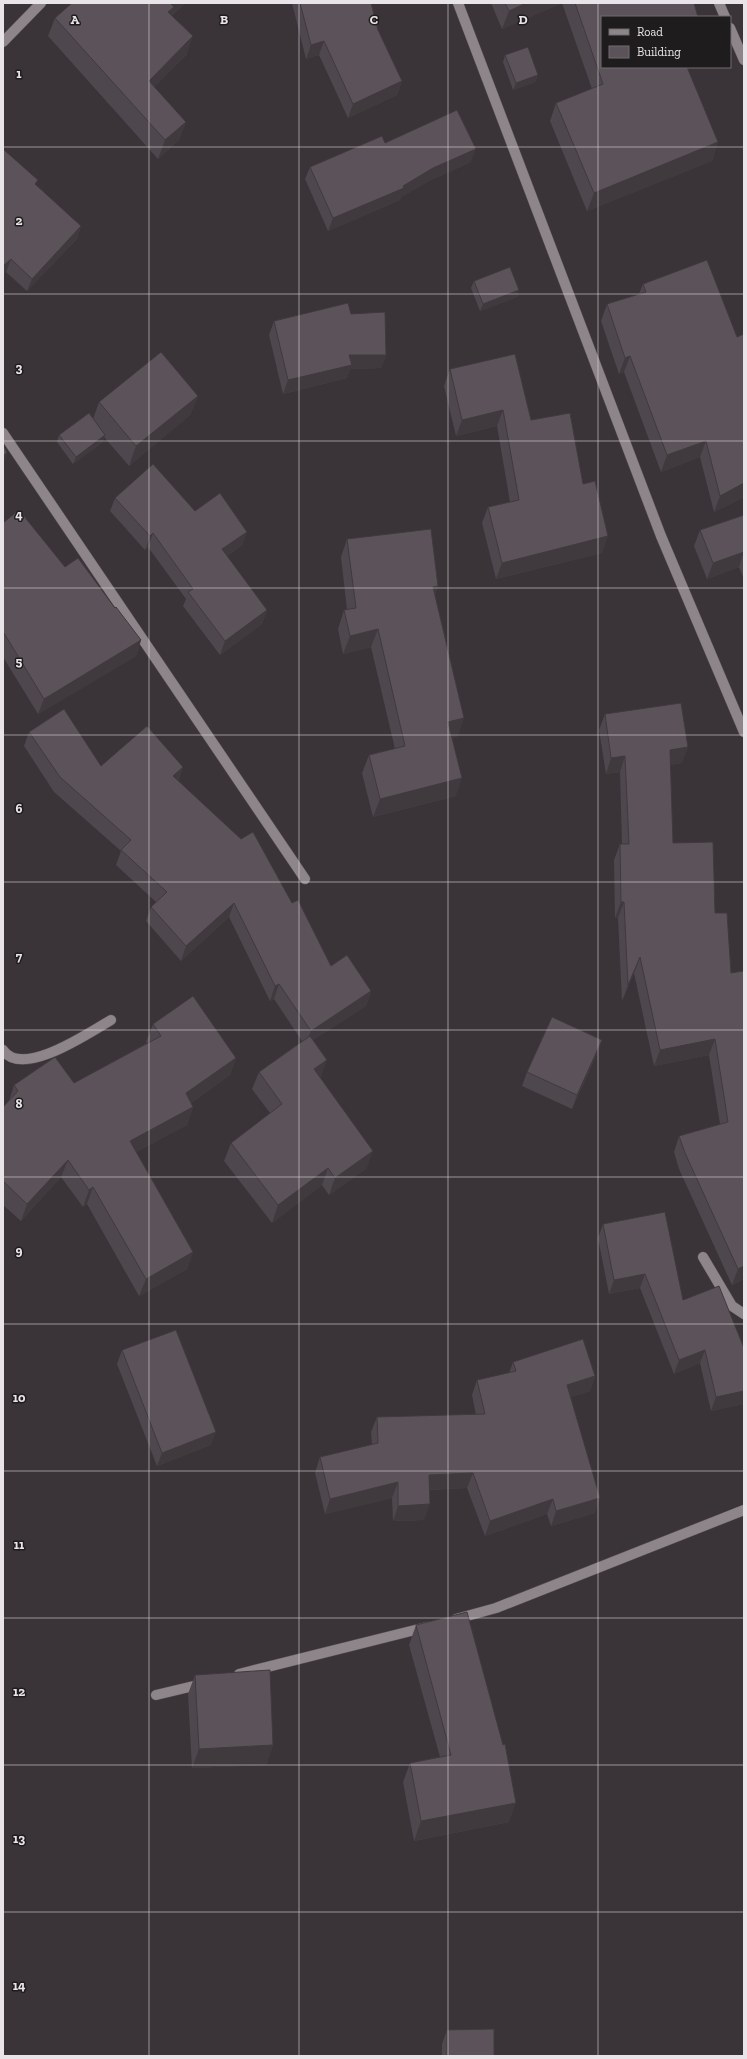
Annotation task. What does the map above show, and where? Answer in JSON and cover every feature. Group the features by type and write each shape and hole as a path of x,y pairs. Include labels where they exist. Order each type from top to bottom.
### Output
{"street":[{"path":"3,42 41,3"},
{"path":"458,3 661,536 744,732"},
{"path":"719,3 725,16"},
{"path":"731,30 744,60"},
{"path":"3,433 305,879"},
{"path":"3,1050 5,1053 22,1060 47,1055 111,1020"},
{"path":"703,1257 732,1306 744,1314"},
{"path":"231,1676 496,1608 744,1510"},
{"path":"156,1695 209,1682"}],"building":[{"path":"72,3 170,3 174,7 168,12 193,36 149,81 186,122 165,140 55,18"},
{"path":"300,3 371,3 378,30 402,81 353,104 324,41 311,45"},
{"path":"505,3 526,3 509,11"},
{"path":"575,3 694,3 698,16 601,16 601,68 687,68 718,142 594,193 556,103 603,84"},
{"path":"528,47 538,75 516,83 505,55"},
{"path":"457,110 476,149 433,168 403,186 404,188 333,218 310,167 382,136 385,143"},
{"path":"3,149 38,180 35,184 81,226 32,279 11,259 3,266"},
{"path":"707,260 737,337 744,334 744,483 720,496 706,441 667,455 630,356 625,358 607,304 646,292 643,284"},
{"path":"510,267 519,290 483,304 474,281"},
{"path":"348,303 351,314 385,312 386,355 349,355 352,365 288,380 274,321"},
{"path":"161,352 198,396 136,446 99,402"},
{"path":"515,354 531,420 570,413 583,484 595,481 608,536 502,563 488,507 519,500 503,410 462,420 450,369"},
{"path":"89,413 105,435 76,457 59,435"},
{"path":"3,444 7,453 3,455"},
{"path":"153,464 195,511 220,493 247,532 222,549 267,610 225,641 188,592 193,589 153,533 150,536 115,498"},
{"path":"19,510 65,567 78,558 141,640 44,699 4,633 3,634 3,523"},
{"path":"744,515 744,552 713,563 700,530"},
{"path":"431,529 438,586 433,587 464,718 448,722 462,778 380,799 369,755 405,746 378,629 350,636 344,610 356,608 347,539"},
{"path":"681,703 688,747 670,750 673,843 713,842 715,913 727,913 731,973 743,971 744,973 744,1266 738,1269 685,1153 679,1136 728,1122 715,1039 660,1050 640,957 628,985 624,902 621,902 620,844 629,844 625,756 611,758 605,714"},
{"path":"64,709 101,766 147,726 183,767 173,776 241,839 253,832 292,903 298,900 331,966 347,955 371,991 311,1031 279,984 275,986 234,903 186,946 151,907 167,892 121,850 131,840 60,777 29,732"},
{"path":"193,996 236,1058 186,1093 193,1107 130,1141 193,1252 146,1279 93,1187 89,1190 68,1160 27,1204 3,1181 3,1107 18,1091 14,1085 55,1057 74,1083 161,1036 153,1024"},
{"path":"552,1017 602,1040 577,1095 527,1072"},
{"path":"310,1036 327,1060 314,1069 373,1151 335,1178 328,1168 278,1205 231,1143 282,1104 259,1072"},
{"path":"665,1212 683,1300 719,1286 744,1348 744,1391 716,1397 705,1350 679,1360 645,1274 614,1280 603,1224"},
{"path":"176,1330 216,1432 162,1453 122,1350"},
{"path":"583,1339 595,1376 567,1385 600,1498 556,1511 553,1499 490,1521 473,1473 429,1475 430,1504 398,1506 398,1482 330,1499 320,1457 378,1443 377,1417 485,1414 477,1380 516,1371 513,1362"},
{"path":"467,1612 503,1745 505,1744 516,1803 421,1821 410,1763 451,1755 416,1625"},
{"path":"270,1670 273,1745 199,1749 195,1675"},
{"path":"494,2029 494,2056 447,2056 447,2030"}]}
